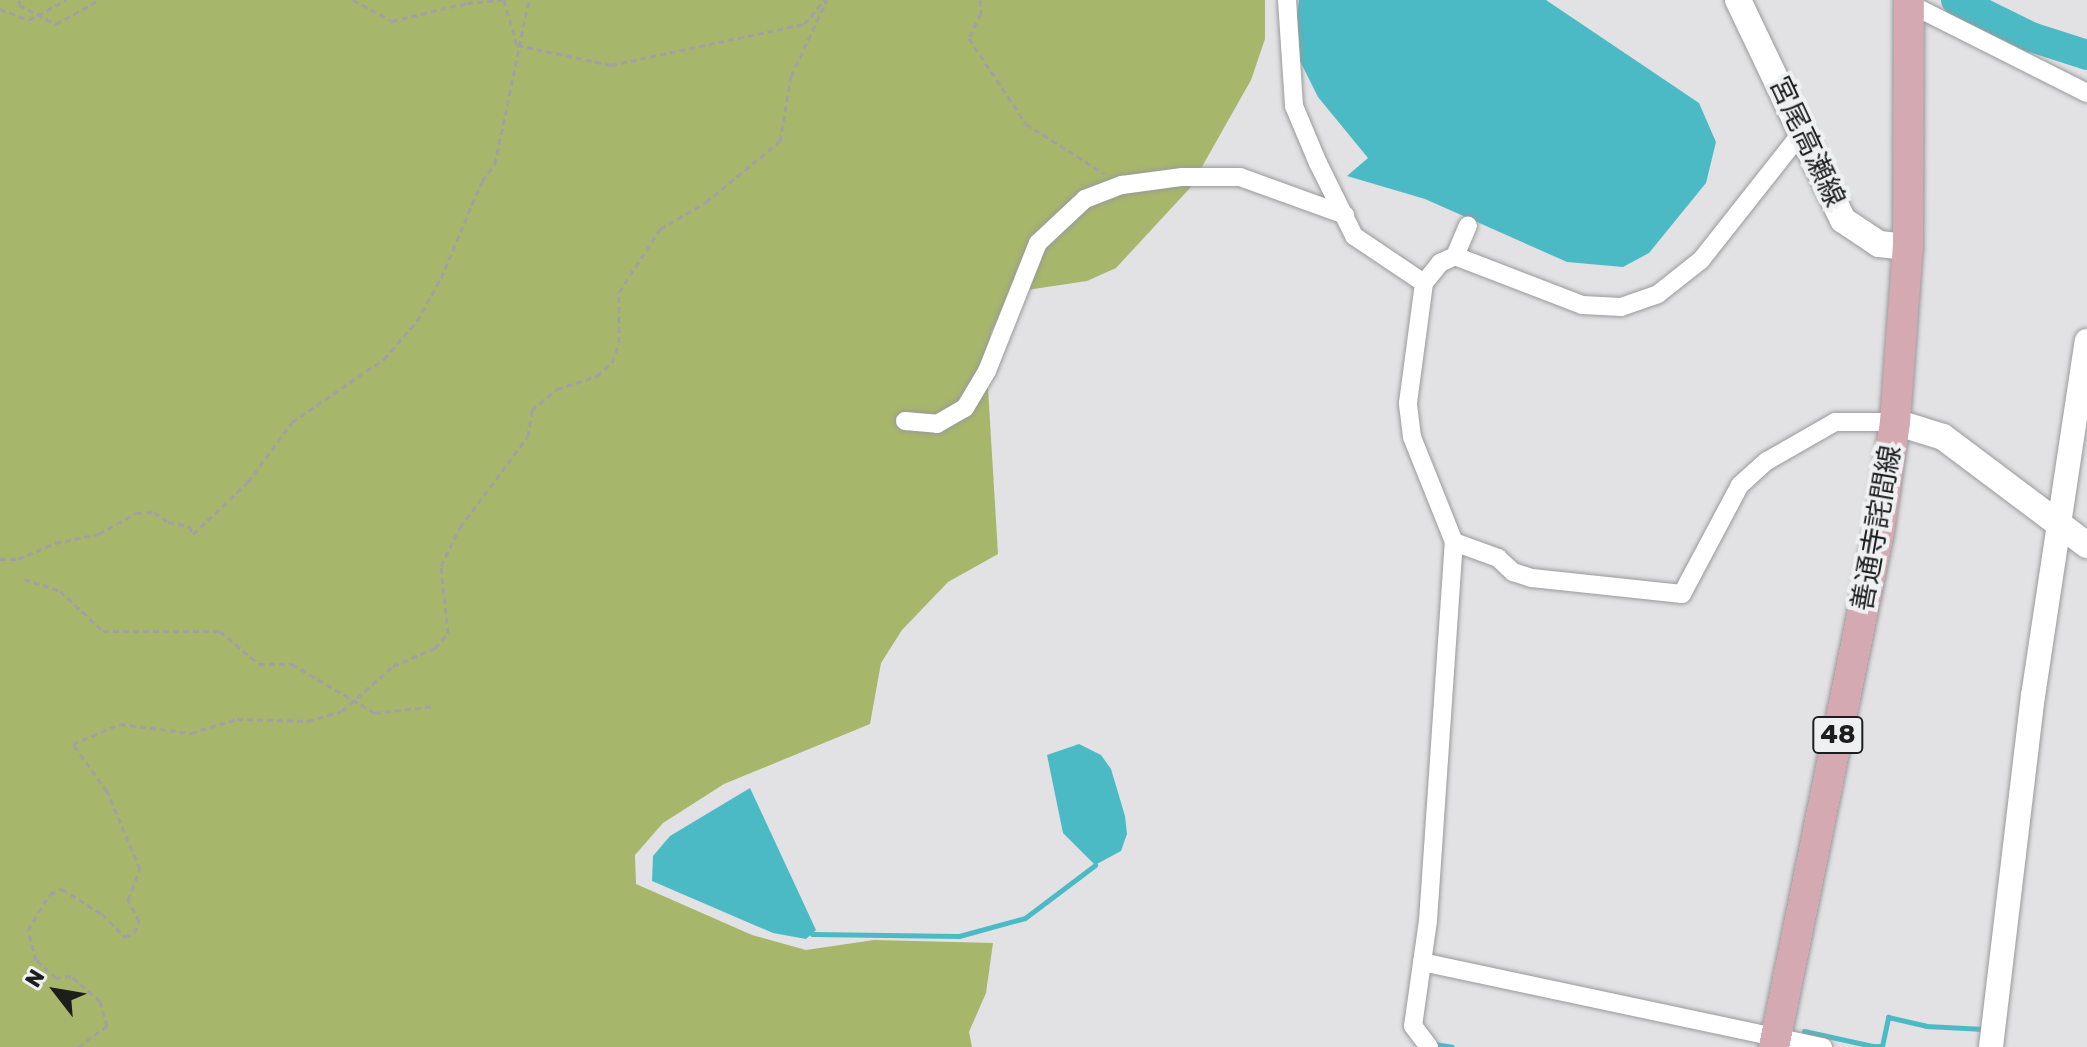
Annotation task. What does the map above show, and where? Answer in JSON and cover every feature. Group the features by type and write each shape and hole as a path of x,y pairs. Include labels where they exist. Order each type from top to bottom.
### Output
{"main road":[{"name":"宮尾高瀬線","path":"1738,0 1803,131 1830,200 1843,220 1879,244 1908,247"},
{"name":"善通寺詫間線","path":"1775,1042 1879,532 1895,422 1908,247 1907,2"},
{"path":"1895,422 1943,437 2087,545"}],"street":[{"path":"1287,0 1294,106 1354,236 1424,283"},
{"path":"1907,2 2087,93"},
{"path":"1455,256 1582,305 1621,307 1658,294 1701,260 1803,131"},
{"path":"905,421 937,424 965,408 987,371 1038,243 1085,199 1122,185 1182,177 1240,177 1345,215"},
{"path":"1429,1047 1413,1026 1444,728 1454,542 1412,437 1408,403 1424,283 1440,263 1455,256 1468,226"},
{"path":"1991,1047 2033,696 2087,341"},
{"path":"1454,542 1498,558 1513,572 1532,578 1682,594 1740,485 1767,461 1835,422 1895,422"},
{"path":"1422,962 1775,1042 1823,1047"}],"path":[{"path":"20,0 19,5 56,24 99,0"},
{"path":"0,9 29,20 66,0"},
{"path":"353,0 392,21 467,3 504,0 517,45"},
{"path":"0,559 18,559 55,543 99,534 136,513 154,512 168,522 189,526 193,534 248,482 292,422 384,359 417,321 441,278 482,181 495,164 507,90 515,85 517,45 529,0"},
{"path":"517,45 611,65 804,24 826,0"},
{"path":"78,1047 107,1026 100,1001 71,976 56,978 36,960 28,930 50,894 62,889 102,914 125,937 134,933 139,921 128,900 140,869 107,791 73,744 120,724 191,733 237,719 308,721 342,711 393,666 435,648 448,633 441,566 460,527 528,436 532,410 557,389 597,376 612,363 619,343 619,292 660,229 706,202 780,141 791,76 826,0"},
{"path":"980,0 981,13 969,38 1026,124 1122,185"},
{"path":"24,579 60,591 103,631 220,631 259,664 292,664 375,713 435,706"}],"green space":[{"path":"0,0 1265,0 1265,39 1251,80 1190,188 1116,268 1087,281 1027,290 1001,312 991,333 986,355 998,554 948,582 902,630 881,663 870,724 724,784 663,823 635,855 636,884 752,935 806,950 874,940 993,943 986,993 969,1032 972,1047 0,1047"}],"water":[{"path":"1299,0 1546,0 1699,103 1716,142 1706,183 1649,253 1623,267 1567,262 1425,199 1347,176 1368,158 1318,97 1293,47"},
{"path":"1079,744 1101,755 1111,769 1125,816 1127,834 1121,851 1095,865 1063,833 1047,755"},
{"path":"750,788 816,930 806,939 773,933 652,881 653,856 670,836"}],"waterway":[{"path":"1956,0 2031,37 2087,55"},
{"path":"812,934 959,936 1025,918 1095,865"},
{"path":"1804,1031 1882,1046 1888,1017 1926,1026 1984,1029"},
{"path":"1434,1044 1452,1047"}]}
